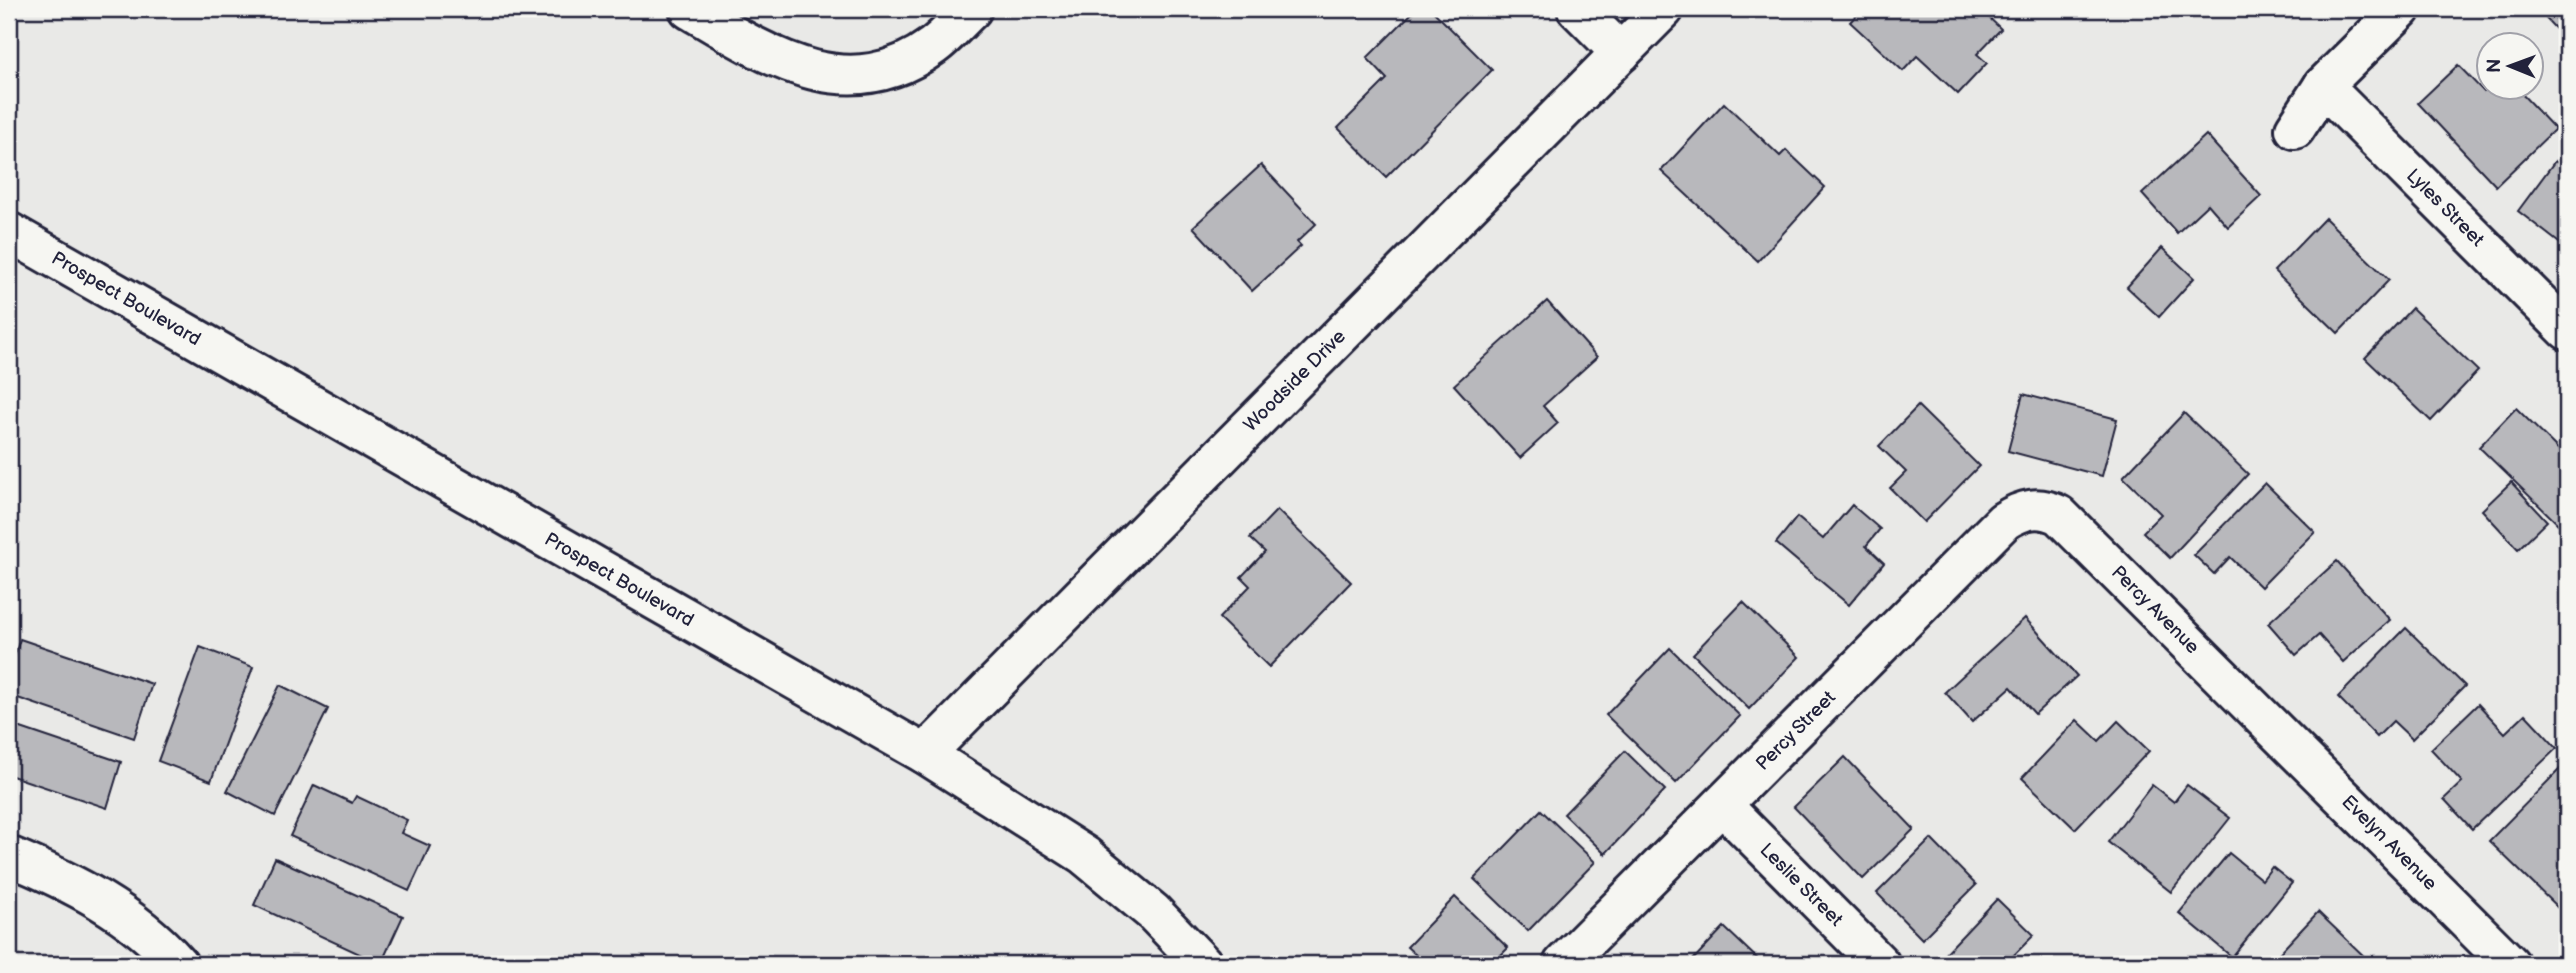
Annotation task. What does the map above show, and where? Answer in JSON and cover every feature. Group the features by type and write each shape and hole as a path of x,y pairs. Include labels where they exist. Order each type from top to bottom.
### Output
{"street":[{"path":"690,9 765,54 831,76 872,74 903,64 933,46 972,9"},
{"path":"1577,9 1621,52"},
{"name":"Woodside Drive","path":"925,754 1664,9"},
{"path":"2295,129 2323,86 2400,9"},
{"name":"Lyles Street","path":"2323,86 2567,330"},
{"name":"Prospect Boulevard","path":"9,232 925,754 1084,855 1153,912 1203,964"},
{"name":"Percy Avenue","path":"2036,508 2059,515 2267,722"},
{"name":"Percy Street","path":"1563,964 2004,521 2021,511 2036,508"},
{"name":"Evelyn Avenue","path":"2267,722 2511,964"},
{"name":"Leslie Street","path":"1722,806 1880,964"},
{"path":"9,856 66,880 108,903 178,964"}],"building":[{"path":"1416,9 1431,9 1492,70 1386,177 1338,128 1387,79 1367,58"},
{"path":"1862,9 1980,9 2001,29 1977,54 1987,63 1958,94 1917,56 1903,71 1850,22"},
{"path":"2537,9 2567,9 2567,41"},
{"path":"2458,65 2474,82 2474,102 2529,102 2555,129 2496,186 2418,103"},
{"path":"1724,103 1780,156 1786,150 1825,187 1758,261 1661,171"},
{"path":"2206,135 2261,196 2228,227 2208,204 2177,233 2142,194"},
{"path":"2555,161 2567,170 2567,249 2518,211"},
{"path":"1261,165 1316,224 1297,242 1301,246 1252,291 1193,227"},
{"path":"2325,218 2389,280 2338,333 2274,271"},
{"path":"2162,248 2194,278 2159,317 2127,287"},
{"path":"1547,301 1597,357 1543,406 1558,423 1520,458 1454,385"},
{"path":"2412,308 2478,371 2431,421 2365,358"},
{"path":"2023,394 2117,419 2102,476 2008,451"},
{"path":"1918,406 1979,466 1924,522 1890,488 1906,472 1879,446"},
{"path":"2516,408 2567,458 2567,514 2558,524 2479,447"},
{"path":"2184,413 2248,474 2170,558 2143,532 2161,514 2123,477"},
{"path":"2511,482 2547,521 2518,549 2482,510"},
{"path":"2265,483 2315,532 2261,587 2230,557 2214,574 2194,555"},
{"path":"1852,505 1880,529 1866,546 1884,563 1849,605 1776,543 1797,517 1823,539"},
{"path":"1277,510 1351,582 1269,667 1219,618 1250,586 1241,577 1265,552 1250,538"},
{"path":"2337,561 2390,620 2343,662 2319,635 2296,655 2268,623"},
{"path":"1743,602 1799,657 1749,709 1693,654"},
{"path":"2025,618 2077,676 2035,714 2011,687 1972,722 1945,692"},
{"path":"2406,628 2465,686 2412,739 2393,721 2377,737 2338,697"},
{"path":"20,639 152,684 134,738 9,695 9,673"},
{"path":"200,647 253,667 211,781 158,761"},
{"path":"1670,648 1740,716 1676,783 1606,715"},
{"path":"280,685 328,709 275,816 227,791"},
{"path":"2478,704 2505,733 2525,714 2557,748 2472,829 2444,799 2462,782 2431,749"},
{"path":"2077,720 2099,741 2118,721 2149,751 2075,829 2022,778"},
{"path":"9,724 121,762 107,808 9,775"},
{"path":"1625,751 1665,790 1605,854 1564,814"},
{"path":"1845,757 1914,829 1863,879 1794,807"},
{"path":"2561,768 2567,774 2567,900 2559,909 2489,841"},
{"path":"314,785 352,803 356,796 407,820 401,833 430,846 409,891 290,836"},
{"path":"2152,785 2174,802 2187,785 2230,818 2171,892 2108,842"},
{"path":"1541,810 1595,862 1528,931 1474,879"},
{"path":"1931,839 1976,885 1922,939 1877,893"},
{"path":"2229,853 2262,880 2272,867 2292,883 2232,957 2179,913"},
{"path":"275,858 403,916 381,964 254,905"},
{"path":"1455,897 1508,948 1492,964 1426,964 1407,947"},
{"path":"1997,899 2034,935 2013,956 2022,964 1950,964 1942,957"},
{"path":"2318,912 2369,961 2366,964 2269,964"},
{"path":"1724,927 1763,964 1689,964"}]}
